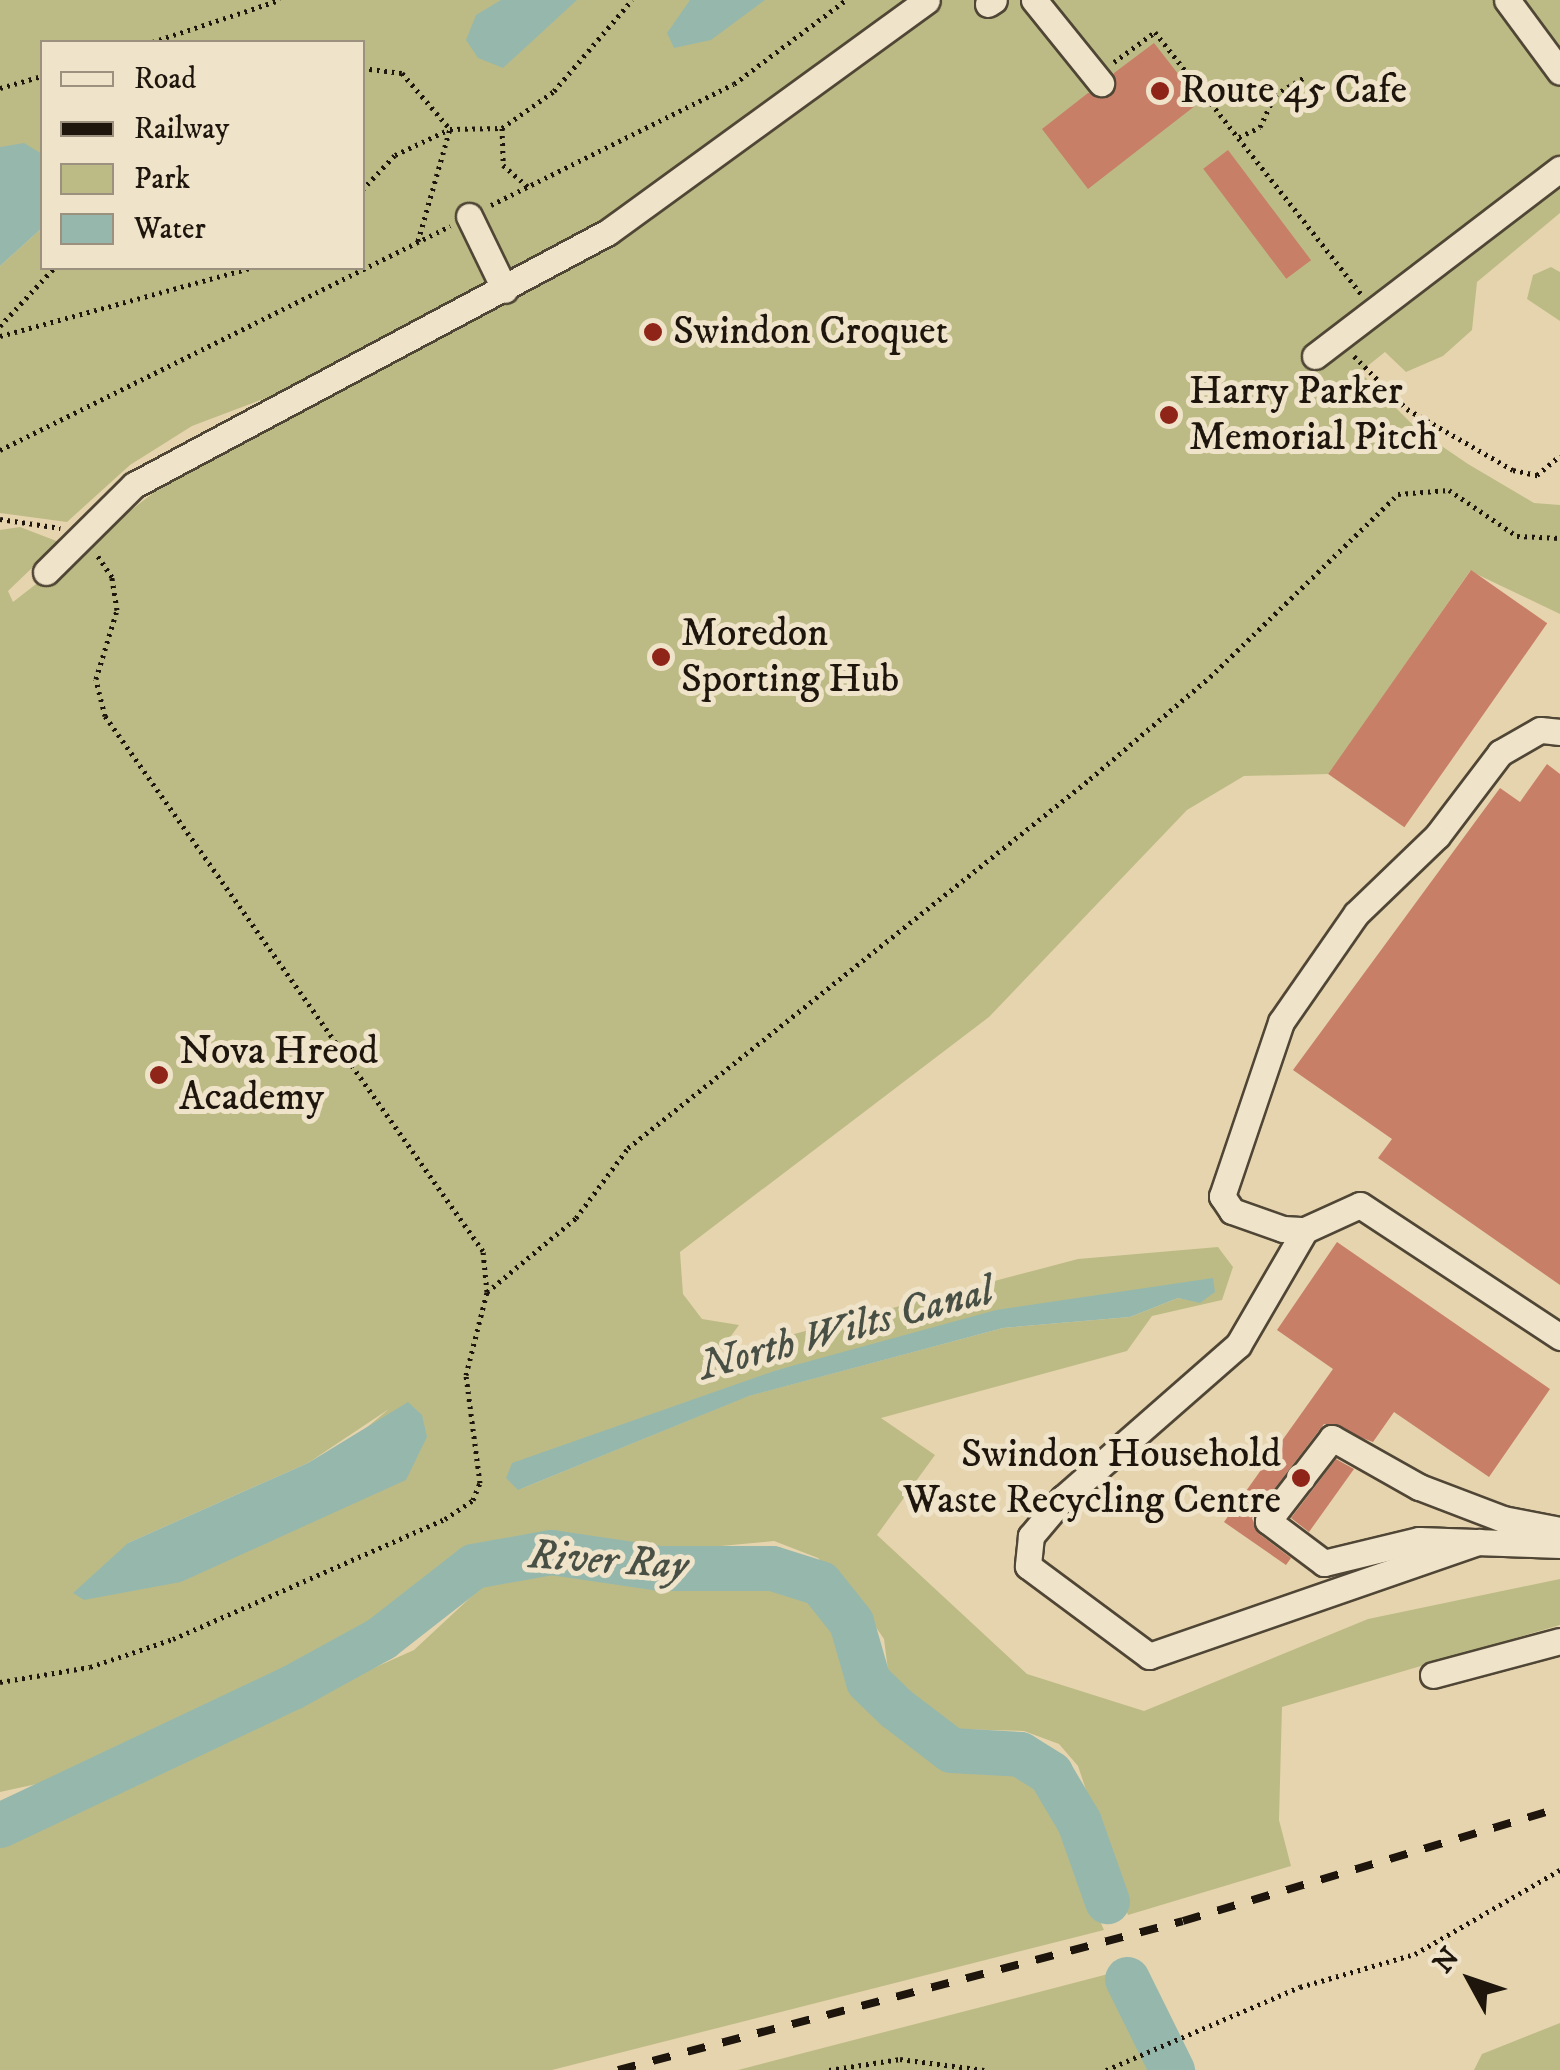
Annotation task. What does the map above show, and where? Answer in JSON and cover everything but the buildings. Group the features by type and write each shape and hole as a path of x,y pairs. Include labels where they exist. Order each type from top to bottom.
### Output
{"street":[{"path":"46,572 78,538 172,462 505,290 658,199 834,60 927,0"},
{"path":"1034,0 1098,79"},
{"path":"1507,0 1560,72"},
{"path":"1315,356 1560,169"},
{"path":"469,216 505,290"},
{"path":"1305,1230 1232,1211 1222,1196 1280,1022 1356,914 1437,836 1500,753 1540,730 1560,732"},
{"path":"1478,1542 1150,1656 1028,1566 1031,1536 1063,1498 1238,1345 1305,1230 1360,1205 1560,1337"},
{"path":"1560,1530 1503,1520 1395,1477 1332,1438 1268,1521 1324,1563 1450,1540 1560,1545"},
{"path":"1433,1676 1560,1642"}],"path":[{"path":"158,40 280,0"},
{"path":"365,187 396,155 450,129 502,128 554,91 632,0"},
{"path":"365,268 734,84 846,0"},
{"path":"1098,79 1155,32 1376,313"},
{"path":"365,68 402,74 450,129"},
{"path":"0,88 40,77"},
{"path":"1239,137 1260,127 1274,95 1303,78"},
{"path":"502,128 503,164 528,187"},
{"path":"417,242 450,129"},
{"path":"0,326 52,270"},
{"path":"0,336 243,270"},
{"path":"0,450 361,270"},
{"path":"1339,339 1407,409 1497,462 1528,476 1560,456"},
{"path":"487,1292 576,1218 628,1148 664,1116 1090,780 1223,665 1398,494 1449,490 1517,536 1560,538"},
{"path":"0,519 52,525 78,538 102,560 115,591 96,679 106,716 470,1228 483,1252 487,1292 466,1375 480,1483 473,1500 131,1656 0,1682"},
{"path":"1106,2070 1300,1986 1416,1954 1560,1870"},
{"path":"829,2070 900,2059 984,2070"}],"green space":[{"name":"Moredon Sporting Hub","path":"0,0 1560,0 1560,213 1477,282 1472,330 1443,356 1406,372 1385,352 1360,372 1418,430 1468,464 1534,503 1560,505 1560,614 1470,571 1329,774 1244,776 1187,810 989,1017 680,1252 683,1294 702,1319 739,1325 718,1354 1078,1259 1218,1247 1233,1267 1222,1300 1152,1316 1127,1351 881,1418 935,1455 877,1535 1027,1674 1144,1711 1368,1619 1560,1579 1560,1625 1282,1707 1279,1820 1291,1866 1128,1915 1078,1766 1059,1744 1024,1731 953,1729 906,1701 889,1678 884,1639 853,1594 818,1558 774,1541 646,1553 549,1535 487,1559 391,1631 46,1782 0,1792 0,530 20,527 59,542 8,591 13,602 284,391 192,426 130,465 67,522 0,513 0,266 40,230 40,270 365,270 365,40 40,40 40,154 0,147","holes":["1213,1279 1201,1302 1178,1298 1130,1317 1003,1328 748,1396 518,1490 777,1370","389,1409 181,1582 128,1543 308,1463"]},
{"path":"1551,267 1560,272 1560,321 1527,299 1533,275"},
{"path":"546,1561 639,1583 771,1578 805,1591 832,1616 872,1715 914,1744 1019,1774 1048,1804 1104,1930 552,2070 0,2070 0,1835 414,1650 500,1570"},
{"path":"1112,1973 1165,2070 738,2070"},
{"path":"1560,2023 1560,2070 1474,2070 1482,2054"}],"water":[{"path":"501,0 577,0 503,68 478,58 466,40 476,15"},
{"path":"690,0 765,0 711,40 674,48 667,33"},
{"path":"24,143 40,153 40,230 0,266 0,147"},
{"path":"1213,1278 1215,1292 1200,1303 1178,1298 1130,1317 1003,1328 749,1396 518,1490 506,1478 512,1463 777,1370 996,1310"},
{"path":"408,1402 422,1415 427,1437 406,1480 181,1582 84,1600 73,1593 128,1543 308,1463"}],"waterway":[{"name":"River Ray","path":"0,1825 292,1687 381,1638 473,1566 551,1552 660,1568 772,1568 820,1583 851,1622 868,1681 896,1708 951,1750 1020,1754 1050,1773 1079,1822 1107,1901"},
{"name":"River Ray","path":"1127,1979 1172,2070"}],"railway":[{"path":"618,2070 1183,1921 1560,1808"}],"place":[{"name":"Route 45 Cafe","path":"1160,91"},
{"name":"Swindon Croquet","path":"653,332"},
{"name":"Harry Parker Memorial Pitch","path":"1169,415"},
{"name":"Moredon Sporting Hub","path":"661,657"},
{"name":"Nova Hreod Academy","path":"159,1075"},
{"name":"Swindon Household Waste Recycling Centre","path":"1301,1478"}],"water label":[{"name":"North Wilts Canal","path":"846,1329"}]}
